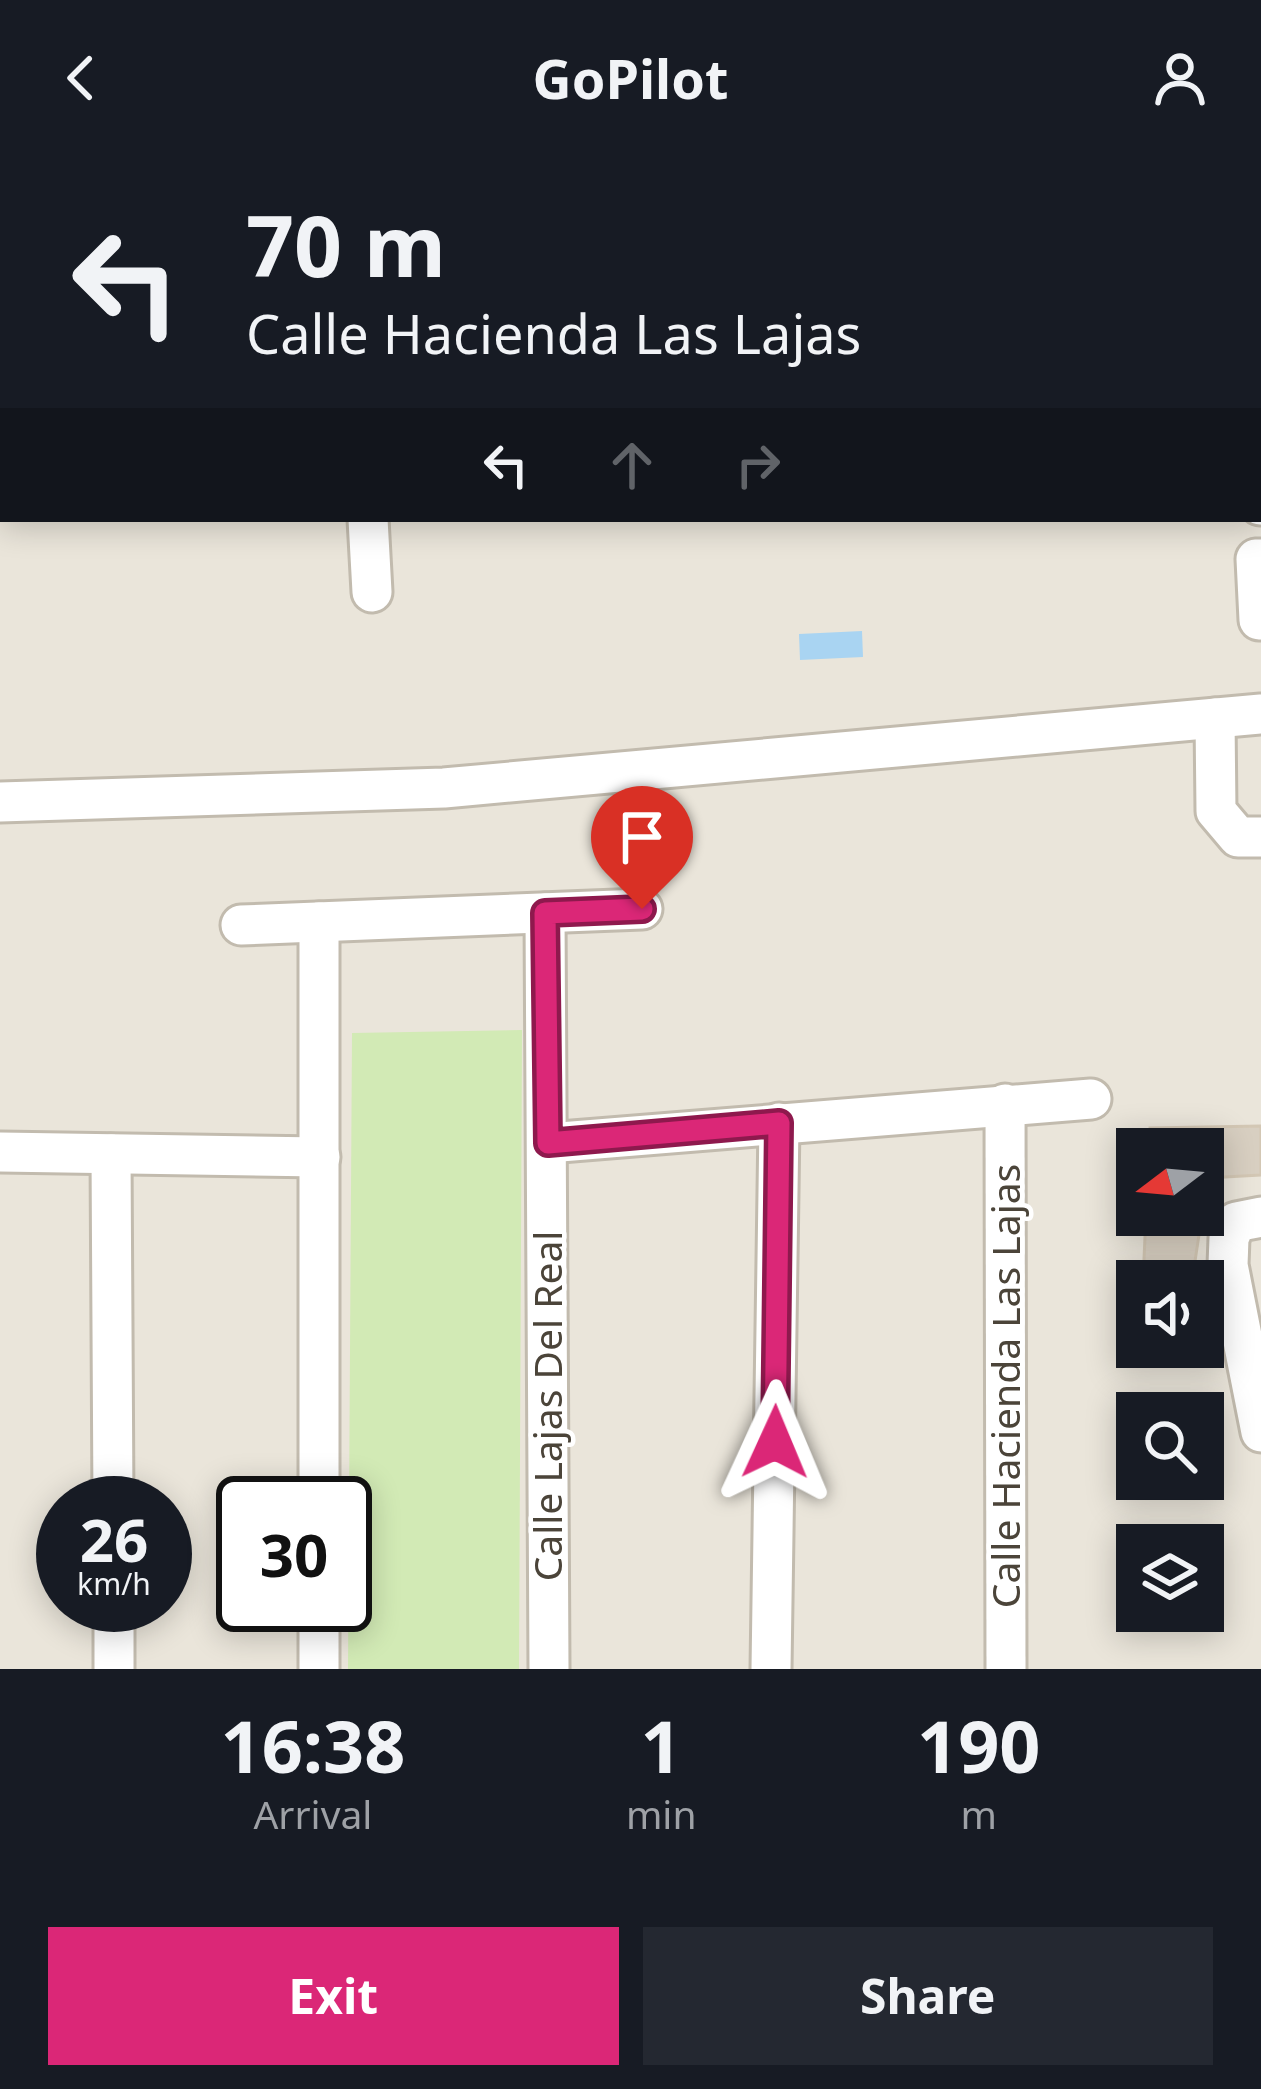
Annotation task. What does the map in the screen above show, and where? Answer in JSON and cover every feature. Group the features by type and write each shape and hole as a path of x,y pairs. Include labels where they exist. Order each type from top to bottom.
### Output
{"street":[{"path":"368,522 372,592"},
{"path":"1259,620 1256,559 1261,559"},
{"path":"0,802 444,788 1261,714"},
{"path":"1215,718 1216,811 1238,837 1261,837"},
{"path":"241,925 642,909"},
{"name":"Calle Lajas Del Real","path":"545,913 549,1669"},
{"path":"319,922 319,1476"},
{"name":"Calle Hacienda Las Lajas","path":"548,1143 1090,1099"},
{"name":"Calle Hacienda Las Lajas","path":"1005,1104 1006,1669"},
{"path":"771,1669 779,1123"},
{"path":"0,1152 320,1157"},
{"path":"111,1154 113,1476"},
{"path":"1261,1217 1236,1222 1228,1238 1228,1265 1261,1432"},
{"path":"114,1632 114,1669"},
{"path":"319,1632 319,1669"}],"shaded area":[{"path":"0,522 1261,522 1261,1669 0,1669"}],"green space":[{"path":"522,1030 519,1669 348,1669 348,1632 372,1632 372,1476 349,1476 352,1033"}],"water":[{"path":"862,631 863,657 800,660 799,634"}],"building":[{"path":"1261,1126 1261,1175 1224,1177 1224,1128 1150,1128"},
{"path":"1145,1236 1199,1236 1195,1260 1144,1260"}],"route":[{"path":"642,909 545,913 548,1143 779,1123 775,1442"}]}
